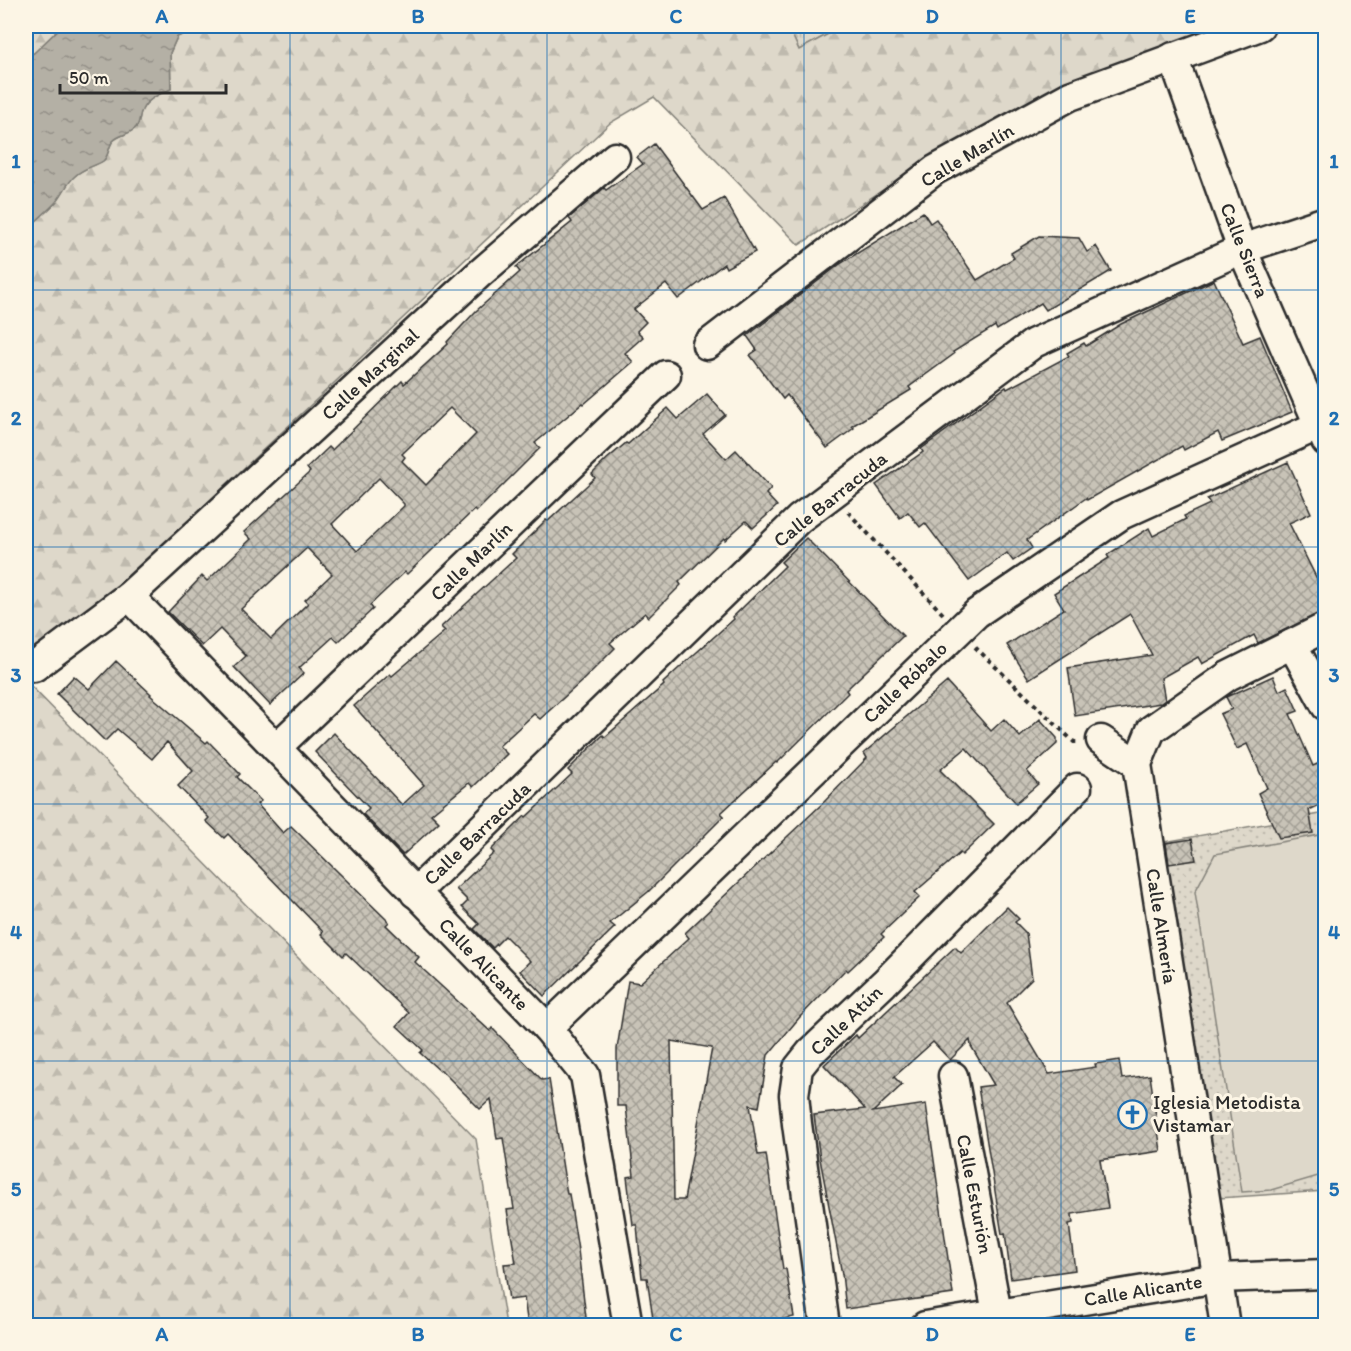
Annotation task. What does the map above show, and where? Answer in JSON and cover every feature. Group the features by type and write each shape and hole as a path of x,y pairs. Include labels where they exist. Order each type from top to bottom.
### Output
{"street":[{"name":"Calle Marlín","path":"706,345 935,170 1070,96 1260,26"},
{"name":"Calle Sierra","path":"1173,57 1242,249 1323,429"},
{"name":"Calle Marginal","path":"34,668 129,596 478,274 615,157"},
{"name":"Calle Barracuda","path":"415,893 799,519 1034,343 1242,249 1326,221"},
{"name":"Calle Marlín","path":"276,748 666,375"},
{"name":"Calle Róbalo","path":"547,1028 977,613 1121,515 1323,429"},
{"name":"Calle Alicante","path":"129,596 547,1028 585,1076 628,1326"},
{"path":"1101,740 1137,764 1151,730 1228,676 1326,627"},
{"path":"1292,644 1326,706"},
{"name":"Calle Almería","path":"1137,764 1225,1326"},
{"name":"Calle Atún","path":"825,1326 796,1125 794,1095 798,1068 810,1053 1077,788"},
{"name":"Calle Esturión","path":"953,1076 998,1313"},
{"name":"Calle Alicante","path":"926,1326 1218,1278 1326,1274"}],"green space":[{"path":"26,26 62,26 34,53 26,57"},
{"path":"202,26 788,26 799,50 843,26 1233,26 1059,85 932,158 799,245 654,97 610,123 123,582 26,664 26,231 56,202 72,179 82,171 103,161 113,141 136,128 147,103 171,89 170,53 177,37"},
{"path":"788,26 843,26 799,50"},
{"path":"26,681 476,1139 506,1325 26,1325"},
{"path":"1325,813 1325,1191 1219,1198 1158,843"},
{"path":"1325,834 1325,1174 1271,1190 1242,1192 1195,892 1215,854"}],"water":[{"path":"62,26 202,26 177,37 170,53 171,89 147,103 136,128 113,141 103,161 75,176 56,202 26,231 26,57 34,53"}],"building":[{"path":"654,144 703,210 724,198 755,252 726,268 724,264 678,299 666,284 634,309 646,322 637,331 643,337 625,353 633,362 535,443 540,448 476,512 474,510 407,574 405,572 370,605 373,609 338,642 333,637 299,668 304,673 270,705 234,667 246,656 220,629 202,646 168,612 202,576 207,581 251,539 244,532 310,472 307,468 329,447 332,450 402,381 404,384 448,344 447,342 476,311 520,272 516,267 572,222 569,218 604,188 606,190 643,164 637,157","holes":["450,408 476,434 426,485 402,461 405,457 402,454","379,478 404,504 357,551 332,524","307,548 332,574 305,600 308,603 271,639 241,609"]},
{"path":"923,212 930,223 936,219 977,280 1014,258 1011,253 1039,236 1079,238 1087,252 1096,246 1111,271 1046,310 1041,303 997,330 995,326 953,352 954,354 909,387 911,390 852,426 854,428 827,448 787,395 783,399 750,355 757,350 747,336 840,264"},
{"path":"1214,280 1243,343 1260,336 1292,412 1222,441 1218,432 1184,450 1182,446 1087,500 1086,498 1027,540 1032,548 1013,561 1007,553 969,581 925,523 920,527 908,512 900,518 876,485 923,452 921,449 1006,387 1007,389 1069,356 1067,353 1084,343 1086,346 1121,324"},
{"path":"707,394 725,415 703,434 726,459 736,450 771,488 766,494 777,506 753,528 746,521 725,540 724,538 679,582 681,585 649,617 645,613 610,643 615,648 582,681 540,719 534,714 499,746 507,754 473,787 469,783 431,814 439,822 403,855 363,814 369,808 315,752 334,733 402,805 424,785 354,706 445,631 441,627 516,558 512,554 546,520 548,521 595,478 592,474 607,459 626,443 628,444 668,408 678,419"},
{"path":"1288,462 1311,513 1289,523 1326,597 1326,610 1258,643 1254,635 1202,664 1198,657 1161,678 1165,700 1161,703 1075,716 1068,668 1152,655 1130,614 1029,679 1007,645 1064,609 1054,593 1109,558 1107,555 1149,528 1153,536 1186,519 1184,516 1210,504 1207,499"},
{"path":"806,538 903,636 846,690 848,693 777,763 721,813 724,816 648,892 610,923 615,927 544,996 520,971 530,961 505,936 493,948 474,929 479,924 462,907 468,901 456,889 494,853 491,850 525,816 572,774 568,770 603,735 605,737 664,685 663,683 734,619 733,617 785,566 781,562"},
{"path":"116,661 150,695 206,743 208,741 240,774 237,777 261,801 257,804 283,833 291,826 389,922 386,925 419,957 415,962 490,1031 492,1028 542,1080 549,1079 578,1250 587,1326 528,1326 524,1298 509,1300 504,1264 516,1263 507,1210 514,1209 503,1138 497,1139 491,1099 480,1109 441,1070 420,1053 423,1050 397,1026 409,1013 346,953 343,956 321,934 323,932 228,834 224,838 206,821 209,818 178,786 193,771 167,742 152,759 117,729 105,741 57,694 74,676 89,689"},
{"path":"1273,676 1279,691 1287,687 1298,711 1290,714 1313,766 1326,760 1326,802 1309,810 1313,833 1279,838 1258,793 1267,788 1247,744 1237,749 1220,714 1232,709 1226,697"},
{"path":"947,682 991,731 1004,719 1020,737 1040,719 1057,738 1057,744 1027,771 1038,784 1016,803 966,748 940,770 994,824 962,855 960,853 915,892 920,897 881,934 884,937 848,971 846,969 799,1018 768,1055 759,1107 750,1105 758,1155 766,1154 783,1269 786,1269 794,1317 747,1326 731,1326 731,1322 709,1326 654,1326 647,1278 642,1278 637,1225 633,1225 627,1177 634,1176 626,1106 617,1106 617,1049 628,981 640,983 689,938 685,933 822,804 867,758 864,753","holes":["671,1041 712,1048 684,1200 674,1200"]},
{"path":"1192,839 1196,860 1169,864 1166,843"},
{"path":"1007,907 1019,919 1015,922 1026,933 1032,978 1007,1003 1049,1074 1096,1067 1095,1064 1119,1060 1122,1079 1150,1075 1161,1151 1100,1160 1108,1208 1072,1214 1073,1223 1069,1224 1075,1270 1011,1279 1005,1233 1002,1234 978,1087 994,1085 971,1046 970,1040 950,1060 933,1042 894,1077 902,1085 873,1112 926,1104 953,1294 846,1309 814,1115 865,1109 824,1065 856,1035 858,1038 955,947 961,953"}],"place":[{"name":"Iglesia Metodista Vistamar","path":"1132,1114"}]}
